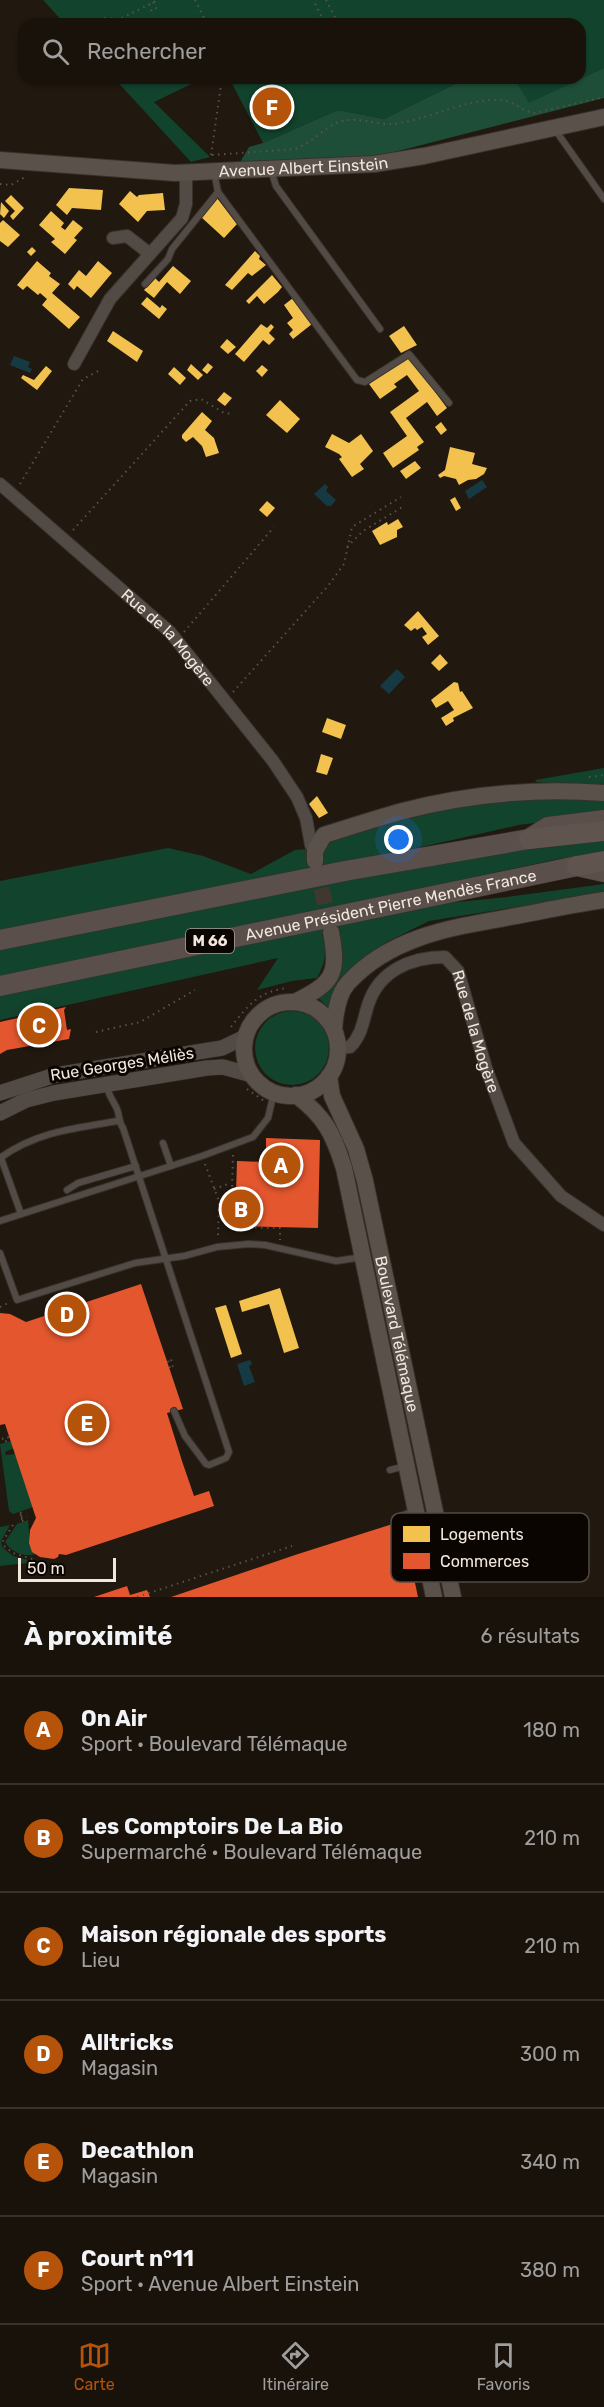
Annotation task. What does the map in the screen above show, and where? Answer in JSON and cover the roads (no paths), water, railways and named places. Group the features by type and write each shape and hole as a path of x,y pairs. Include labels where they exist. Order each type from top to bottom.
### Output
{"highway":[{"name":"Avenue Président Pierre Mendès France","path":"529,839 604,831"},
{"name":"Avenue Président Pierre Mendès France","path":"577,866 604,861"}],"main road":[{"name":"Avenue Albert Einstein","path":"0,160 186,172 271,170 397,162 604,117"},
{"path":"315,856 324,835 404,811 486,795 566,790 604,794"},
{"path":"529,839 548,827 604,820"},
{"name":"Avenue Président Pierre Mendès France","path":"0,940 345,872 529,839"},
{"name":"Avenue Président Pierre Mendès France","path":"0,986 577,866"},
{"name":"M 66","path":"577,866 604,872"},
{"path":"331,932 335,956 334,968 328,980 319,990 296,994 264,1010 249,1026 245,1037 247,1080 258,1082 272,1098 309,1092 320,1086 329,1076 337,1058 335,1017 340,997 347,984 373,962 406,941 439,930 604,900"},
{"path":"296,994 305,1004 322,1014 334,1030"},
{"name":"Boulevard Télémaque","path":"329,1076 336,1106 361,1163 435,1513"},
{"name":"Boulevard Télémaque","path":"296,1095 319,1114 335,1142 344,1168 363,1257 398,1468 416,1511"},
{"name":"Boulevard Télémaque","path":"431,1582 434,1597"},
{"name":"Boulevard Télémaque","path":"450,1582 453,1597"}],"street":[{"path":"74,364 110,299 185,212 186,172"},
{"path":"113,238 128,236 150,254"},
{"name":"Rue de la Mogère","path":"0,484 170,632 273,761 297,797 306,818"},
{"path":"306,818 324,835"},
{"path":"306,818 315,856"},
{"name":"Rue de la Mogère","path":"338,1048 350,1047 358,1038 369,1002 378,984 388,973 409,962 426,957 445,957 458,971 486,1068 514,1143 561,1196 604,1225"},
{"name":"Rue Georges Méliès","path":"0,1093 55,1075 222,1048 245,1037"},
{"name":"Rue Georges Méliès","path":"0,1113 26,1101 54,1093 215,1068 234,1070 247,1080"}],"lane":[{"path":"555,128 604,199"},
{"path":"271,170 276,186 380,329"},
{"path":"214,171 218,192 357,380 365,382 409,354 449,403"},
{"path":"145,284 168,260 172,249 218,192"},
{"path":"106,1085 109,1096 117,1109 118,1121 123,1128 140,1176 229,1452 226,1458 210,1465 206,1464 185,1436 174,1412"},
{"path":"0,1221 202,1156 253,1137 268,1118 272,1098"},
{"path":"21,1214 0,1158 29,1140 46,1134 118,1121"},
{"path":"163,1143 171,1166"},
{"path":"67,1190 78,1183 136,1166"},
{"path":"0,1253 17,1300 135,1263 184,1256 217,1247 248,1244 336,1261 363,1257"},
{"path":"408,1513 416,1511"}],"water":[{"path":"14,356 30,362 28,367 32,369 30,373 10,365"},
{"path":"482,480 487,487 469,499 465,491"},
{"path":"325,484 328,487 326,491 336,500 331,506 327,506 314,494"},
{"path":"397,669 405,677 389,694 380,686"},
{"path":"250,1360 252,1364 249,1366 255,1382 244,1386 237,1364"}],"tunnel":[{"path":"316,865 331,930"}],"place":[{"name":"Court n°11","path":"272,107"},
{"name":"Maison régionale des sports","path":"39,1025"},
{"name":"On Air","path":"281,1165"},
{"name":"Les Comptoirs De La Bio","path":"241,1209"},
{"name":"Alltricks","path":"67,1314"},
{"name":"Decathlon","path":"87,1423"}]}
